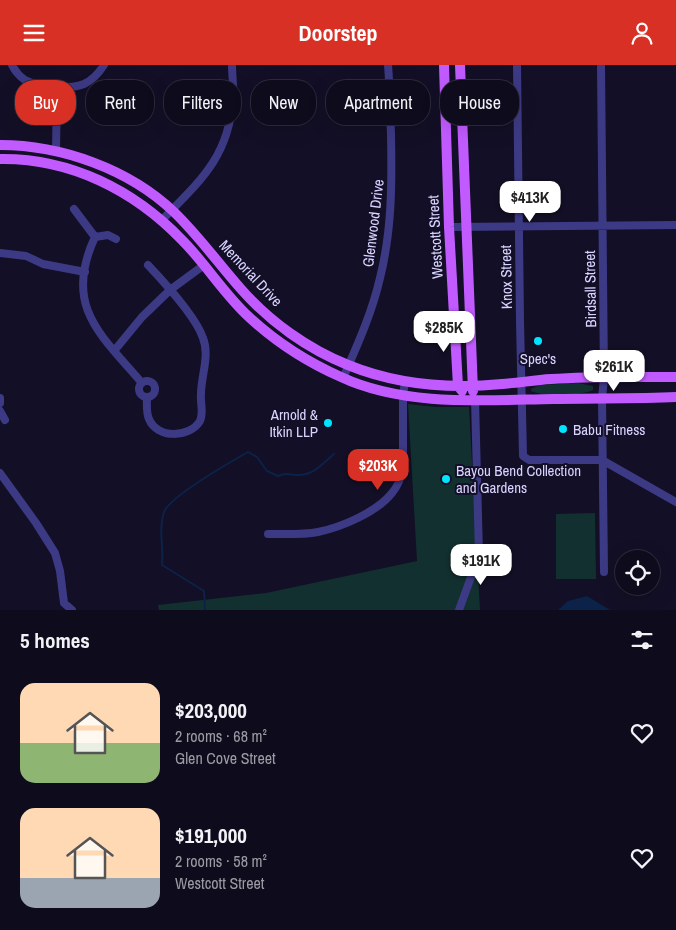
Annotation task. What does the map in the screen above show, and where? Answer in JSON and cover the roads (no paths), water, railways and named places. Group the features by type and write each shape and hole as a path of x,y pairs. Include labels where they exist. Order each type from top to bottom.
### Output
{"main road":[{"name":"Westcott Street","path":"444,65 458,386"},
{"name":"Westcott Street","path":"460,65 472,386 475,399"},
{"name":"Memorial Drive","path":"0,145 56,151 102,166 129,180 172,210 193,231 258,307 300,340 348,365 374,375 405,382 458,386 552,379 676,377"},
{"path":"20,159 29,155 49,157 56,151"},
{"name":"Memorial Drive","path":"0,159 20,159 76,171 123,191 162,220 183,240 232,299 261,327 287,348 343,379 371,388 430,399 522,400 676,397"},
{"path":"123,191 129,180"},
{"path":"204,265 214,256"},
{"path":"454,302 469,301"},
{"path":"261,327 270,326 287,339 300,340"},
{"path":"458,386 463,392 475,399"}],"street":[{"path":"12,65 16,73 25,80"},
{"path":"76,85 84,84 98,74 104,65"},
{"path":"162,220 196,186 221,151 233,99 232,65"},
{"name":"Glenwood Drive","path":"343,379 368,316 380,279 390,221 392,185 388,65"},
{"name":"Knox Street","path":"517,65 521,382 524,458 529,460 602,460"},
{"name":"Birdsall Street","path":"601,65 604,572"},
{"path":"56,125 56,151"},
{"path":"74,209 95,237"},
{"path":"450,227 676,225"},
{"path":"95,237 108,235 116,239"},
{"path":"95,237 90,248 85,272 84,303 92,324 142,383"},
{"path":"0,253 26,256 43,263 85,272"},
{"path":"147,397 149,419 159,430 165,433 185,432 193,428 200,421 202,412 200,396 205,367 204,341 199,327 148,265"},
{"path":"114,351 142,317 170,290 204,265"},
{"path":"142,383 148,381 154,386 153,393 147,397"},
{"path":"268,534 318,532 337,527 374,509 392,494 400,481 403,469 403,395 405,382"},
{"path":"142,383 139,391 147,397"},
{"path":"0,397 0,403"},
{"name":"Westcott Street","path":"459,610 480,555 475,399"},
{"path":"0,411 5,419"},
{"path":"602,460 676,502"},
{"path":"0,473 55,553 59,566 64,603 72,610"}],"water":[{"path":"587,596 610,610 558,610 568,601"}],"waterway":[{"path":"205,610 204,591 162,565 161,525 168,505 202,480 248,452 257,457 267,471 278,476 285,474 308,474 317,469 334,454"}],"place":[{"name":"Spec's","path":"538,341"},
{"name":"Arnold & Itkin LLP","path":"328,423"},
{"name":"Babu Fitness","path":"563,429"},
{"name":"Bayou Bend Collection and Gardens","path":"446,479"}]}
